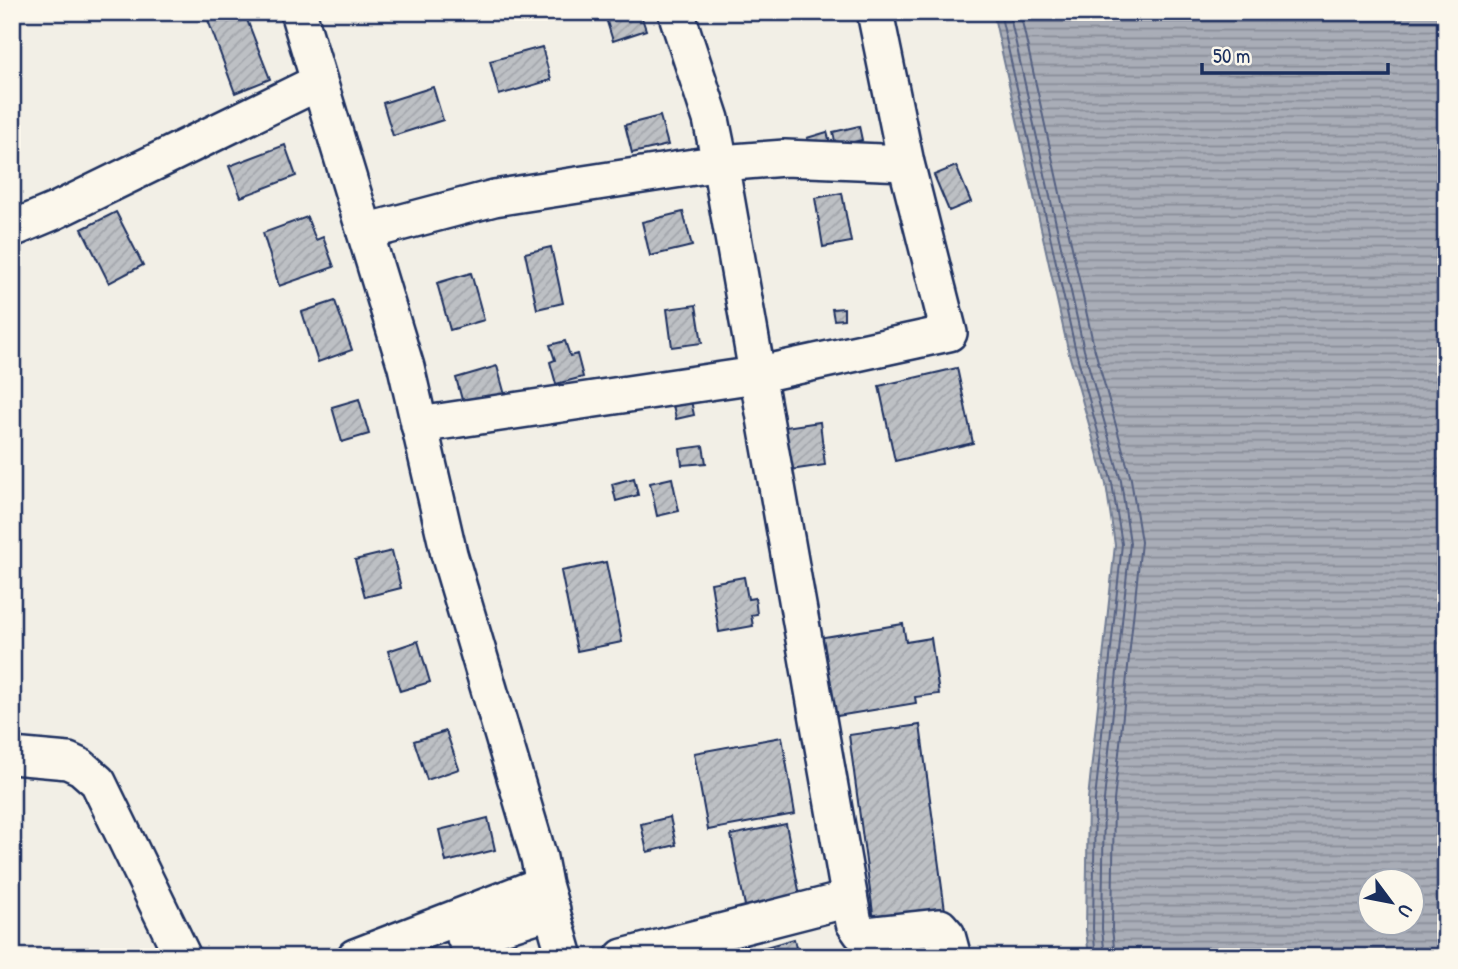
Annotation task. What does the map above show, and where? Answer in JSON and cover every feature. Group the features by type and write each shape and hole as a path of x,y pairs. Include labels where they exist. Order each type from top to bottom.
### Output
{"street":[{"path":"298,12 406,367 449,554 539,858 565,957"},
{"path":"677,12 711,118 720,163 854,923 861,933 867,934 940,927 947,935 953,957"},
{"path":"419,425 756,375 949,333 906,163 875,12"},
{"path":"13,227 55,211 319,82"},
{"path":"365,232 494,198 720,163 785,158 906,163"},
{"path":"12,756 68,761 82,766 98,782 183,957"},
{"path":"355,957 548,897"},
{"path":"410,957 548,897"},
{"path":"623,957 849,899"}],"water":[{"path":"993,12 1446,12 1446,957 1089,957 1086,930 1088,799 1115,545 1106,484 1069,354"}],"building":[{"path":"205,12 244,12 270,79 235,93"},
{"path":"604,12 640,12 646,30 613,41"},
{"path":"542,47 551,80 499,95 490,61"},
{"path":"433,87 443,120 393,136 383,103"},
{"path":"660,116 668,145 632,153 625,125"},
{"path":"859,126 862,140 836,146 833,132"},
{"path":"827,132 831,146 811,152 807,138"},
{"path":"285,145 296,176 241,197 229,166"},
{"path":"956,166 971,202 949,211 934,175"},
{"path":"842,193 851,242 823,247 815,198"},
{"path":"116,212 143,265 109,283 82,229"},
{"path":"683,212 692,246 650,256 642,222"},
{"path":"307,217 316,240 323,237 334,267 279,286 263,233"},
{"path":"551,247 563,303 537,309 525,253"},
{"path":"471,273 484,320 450,330 437,283"},
{"path":"335,301 352,350 318,362 302,312"},
{"path":"696,305 702,343 672,347 667,309"},
{"path":"844,308 844,319 834,320 832,309"},
{"path":"565,341 570,356 577,354 583,377 556,384 550,362 555,360 550,345"},
{"path":"497,366 505,395 464,407 456,378"},
{"path":"957,368 973,443 895,461 879,386"},
{"path":"690,396 694,415 676,419 672,400"},
{"path":"359,399 369,434 342,442 332,407"},
{"path":"820,422 825,465 790,470 785,427"},
{"path":"703,446 706,463 682,465 680,449"},
{"path":"634,478 638,495 616,501 612,484"},
{"path":"672,478 679,511 657,516 650,483"},
{"path":"392,551 401,588 365,597 355,560"},
{"path":"606,562 622,642 577,651 561,571"},
{"path":"744,577 748,599 755,598 757,614 751,615 753,626 719,632 711,583"},
{"path":"903,624 906,642 931,638 939,694 915,697 916,703 825,718 812,639"},
{"path":"418,641 430,682 400,691 388,651"},
{"path":"920,725 946,918 875,928 849,735"},
{"path":"446,731 459,769 427,780 414,741"},
{"path":"782,737 795,814 708,830 694,753"},
{"path":"670,817 676,845 647,852 641,824"},
{"path":"488,818 495,850 446,862 439,830"},
{"path":"786,824 802,906 747,916 731,835"},
{"path":"794,939 798,957 730,957"},
{"path":"815,952 817,957 798,957"}]}
